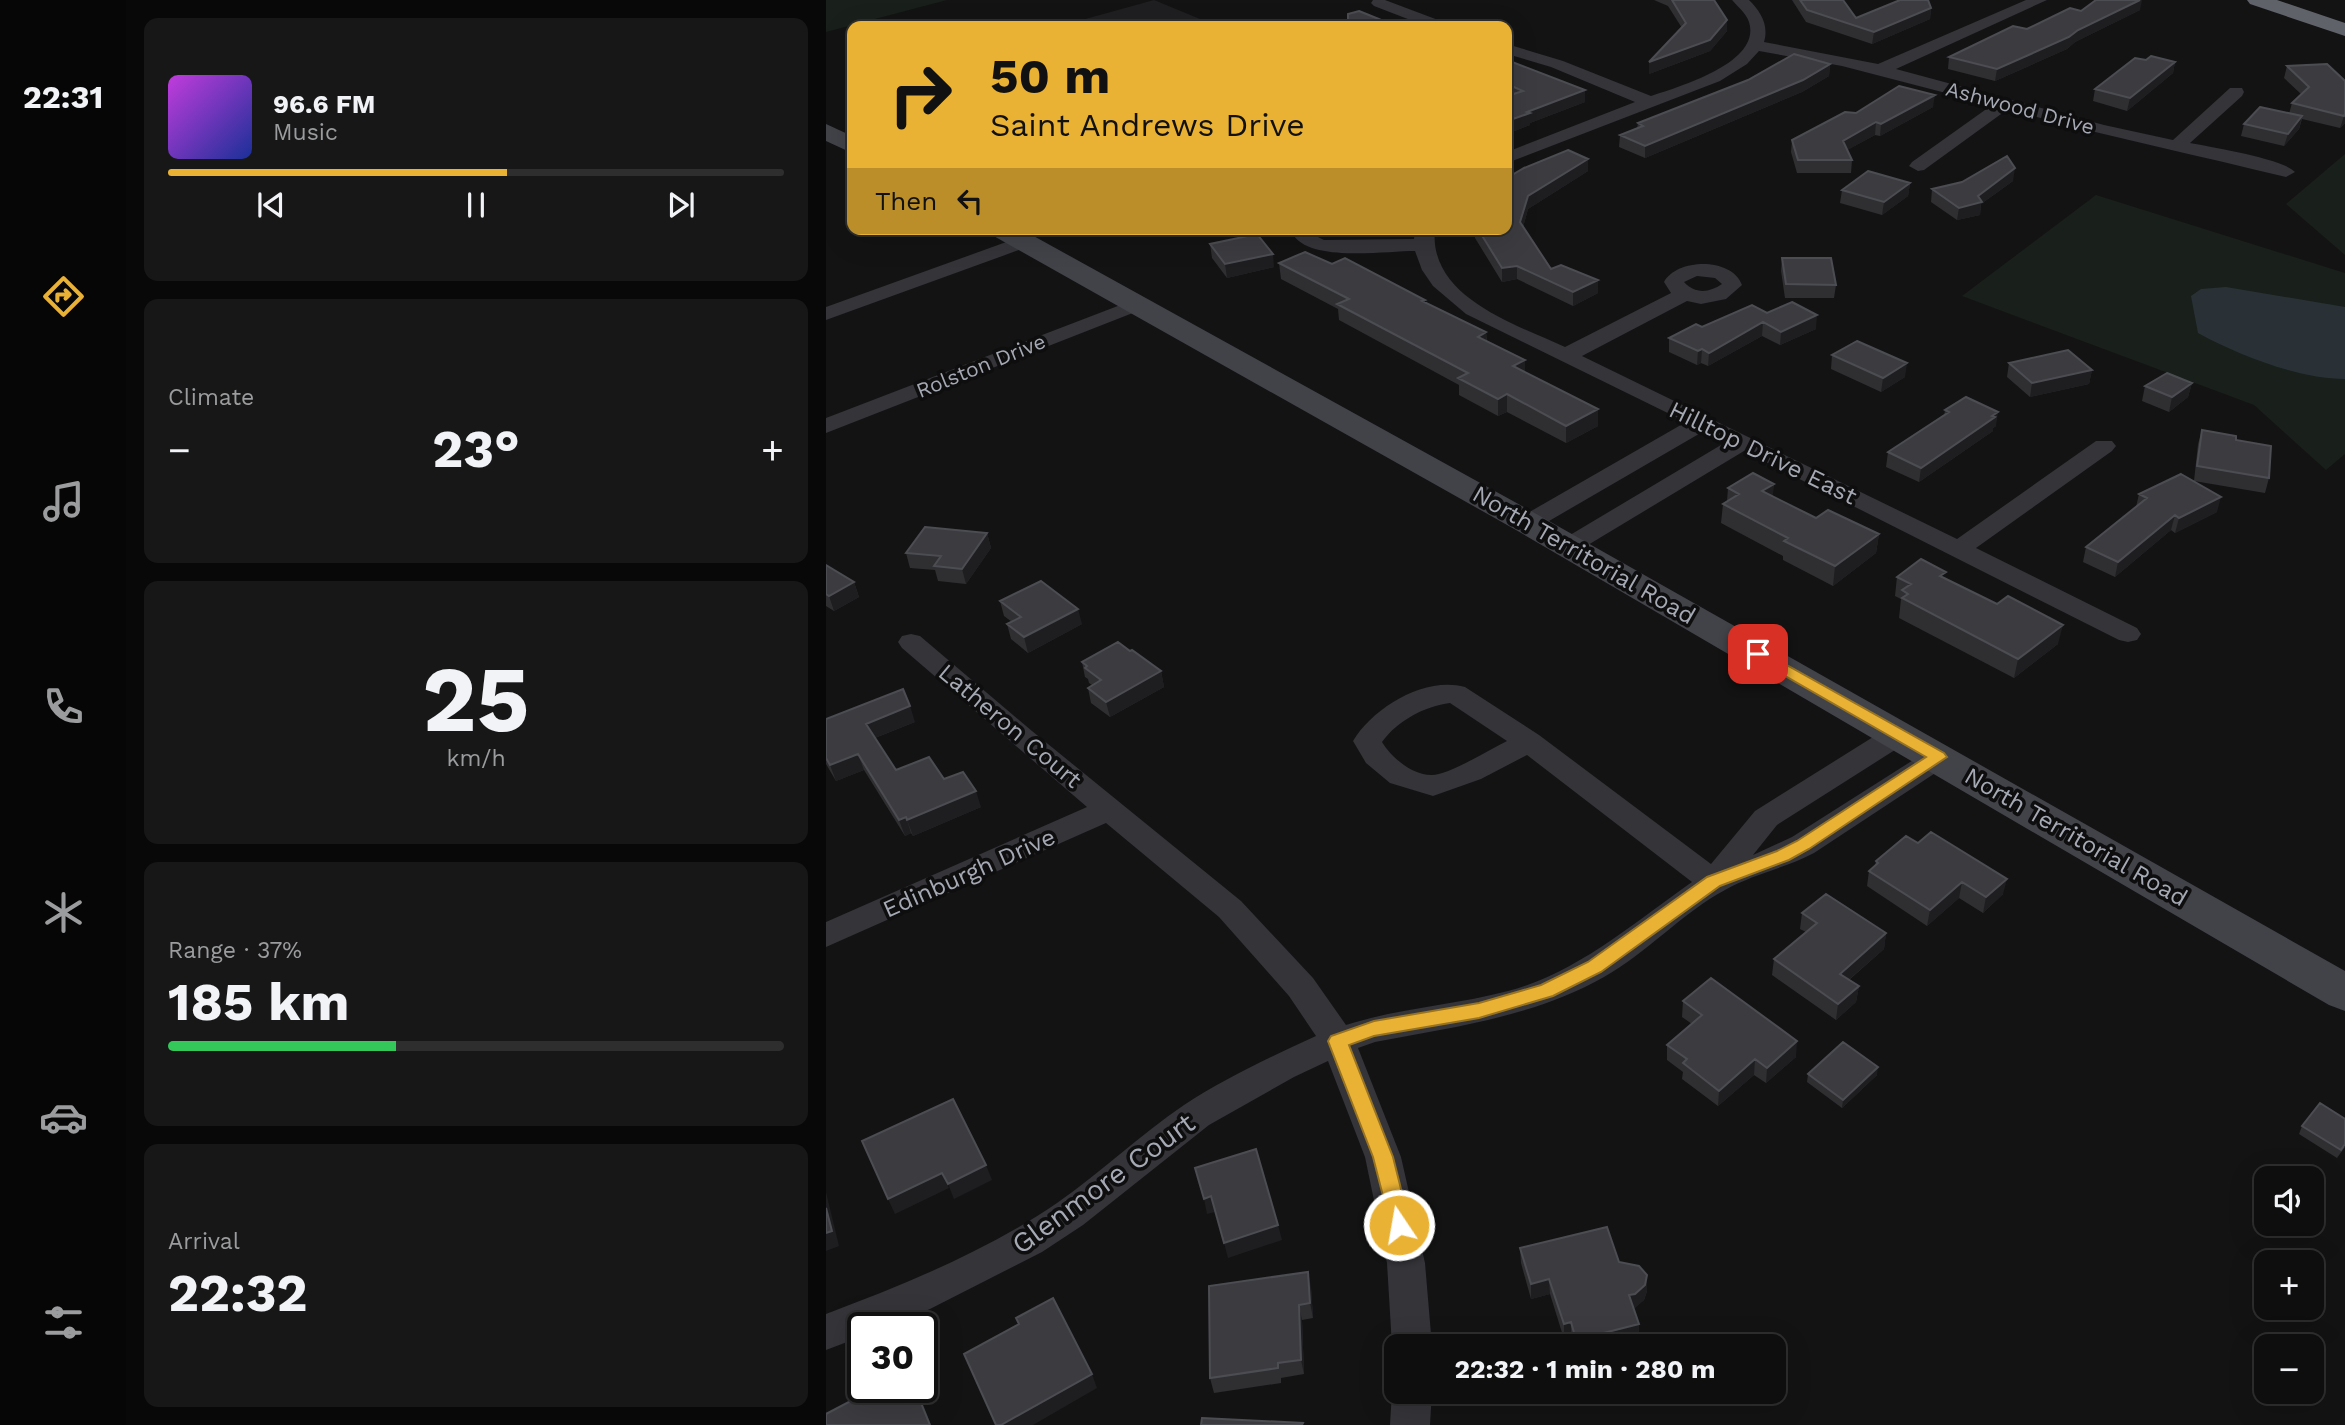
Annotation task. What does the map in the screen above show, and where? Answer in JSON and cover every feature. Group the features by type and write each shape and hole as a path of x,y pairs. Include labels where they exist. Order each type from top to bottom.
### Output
{"highway":[{"path":"2257,0 2345,30"},
{"path":"2263,0 2345,24"}],"main road":[{"name":"North Territorial Road","path":"1012,236 1569,546 2345,993"}],"street":[{"path":"1512,156 1728,69 1744,58 1755,45 1759,29 1757,20 1741,0"},
{"path":"1879,71 2039,0"},
{"path":"1379,3 1427,21"},
{"name":"Ashwood Drive","path":"1755,45 1816,55 2113,132 2238,158 2286,172"},
{"path":"1512,50 1557,64 1650,102"},
{"path":"2178,145 2236,92"},
{"path":"1918,166 2004,104"},
{"name":"Hilltop Drive East","path":"1304,235 1310,242 1323,246 1424,237 1433,273 1457,299 1485,317 1703,422 2128,634"},
{"path":"826,314 1012,236"},
{"path":"1565,356 1685,294"},
{"name":"Rolston Drive","path":"826,426 1136,305"},
{"path":"1528,523 1703,422"},
{"path":"1569,546 1743,442"},
{"path":"1957,550 2104,446"},
{"name":"Latheron Court","path":"911,642 1252,930 1301,987 1338,1041 1368,1112 1396,1205 1406,1263 1411,1334"},
{"path":"1529,742 1471,772 1433,786 1400,776 1377,756 1367,741 1378,726 1422,698 1455,693 1529,742 1714,882"},
{"path":"1714,882 1766,818 1899,734"},
{"path":"1714,882 1783,856 1803,845 1939,757"},
{"name":"Edinburgh Drive","path":"826,935 1110,808"},
{"name":"Glenmore Court","path":"826,1332 916,1297 1018,1247 1070,1213 1197,1115 1269,1074 1338,1041 1374,1029 1479,1011 1547,991 1595,967 1714,882"},
{"path":"1410,1425 1411,1404"}],"shaded area":[{"path":"826,0 947,0 868,21 847,21 847,26 826,32"},
{"path":"1154,0 1205,21 1078,21"},
{"path":"2345,154 2345,255 2286,204"},
{"path":"2096,195 2345,273 2345,454 2326,470 2254,405 1962,296"},
{"path":"2226,287 2345,307 2345,379 2308,375 2269,364 2198,333 2191,296 2201,289"}],"building":[{"path":"1672,0 1714,0 1727,20 1710,40 1649,62 1686,23"},
{"path":"1800,0 1843,0 1856,18 1900,0 1928,0 1931,8 1874,32 1807,10"},
{"path":"2096,0 2140,0 2069,37 1997,69 1949,57 2013,26 2027,29 2070,8 2081,11"},
{"path":"1359,11 1384,21 1344,21 1348,20 1348,14"},
{"path":"1794,54 1830,64 1803,80 1645,146 1620,135 1643,126 1638,123 1748,80"},
{"path":"2151,56 2175,62 2130,98 2095,89 2135,58 2146,60"},
{"path":"1512,62 1585,90 1512,119 1512,94 1523,91 1512,86"},
{"path":"2327,64 2345,81 2344,116 2292,103 2309,87 2287,66"},
{"path":"1899,86 1935,95 1881,124 1876,122 1843,141 1852,160 1798,160 1792,140 1845,112 1856,113"},
{"path":"2260,107 2302,116 2288,134 2244,124"},
{"path":"1568,150 1588,159 1528,196 1520,222 1551,269 1561,265 1598,280 1573,292 1517,266 1502,268 1482,235 1512,235 1512,175"},
{"path":"2007,156 2015,168 1978,196 1982,202 1959,208 1932,189 1962,182"},
{"path":"1868,171 1910,183 1884,202 1842,190"},
{"path":"1258,235 1273,254 1225,264 1210,244"},
{"path":"1305,252 1332,264 1345,258 1425,300 1422,301 1486,332 1478,337 1525,360 1513,366 1598,409 1566,426 1507,394 1498,399 1458,378 1468,373 1337,304 1349,299 1279,263"},
{"path":"1782,258 1831,258 1836,285 1786,284"},
{"path":"1792,302 1817,315 1781,332 1763,322 1709,353 1669,338 1696,324 1702,327 1752,305 1767,313"},
{"path":"1857,341 1907,363 1883,378 1832,355"},
{"path":"2068,350 2092,370 2032,383 2009,363"},
{"path":"2167,373 2192,383 2172,397 2145,386"},
{"path":"1966,397 1998,412 1992,416 1995,417 1921,468 1888,452 1949,412 1945,410"},
{"path":"2202,430 2271,446 2269,478 2197,466"},
{"path":"1753,473 1774,484 1762,491 1816,518 1828,510 1879,534 1835,566 1784,541 1788,538 1723,504 1739,494 1728,488"},
{"path":"2181,474 2221,497 2179,518 2175,515 2118,562 2086,547 2147,498 2139,494"},
{"path":"925,527 987,533 962,569 934,566 941,556 906,553"},
{"path":"1921,559 1946,572 1940,576 1997,604 2008,596 2063,625 2018,659 1902,598 1908,594 1902,590 1911,584 1897,577"},
{"path":"826,565 854,582 829,596 826,594"},
{"path":"1041,581 1078,609 1024,637 1007,624 1021,617 1000,601"},
{"path":"1118,642 1161,671 1106,702 1088,688 1101,680 1085,668 1087,666 1082,662"},
{"path":"903,689 910,706 866,724 896,770 929,757 944,779 963,772 976,791 907,820 906,817 899,820 858,754 830,765 826,758 826,719"},
{"path":"1931,832 2007,879 1986,897 1962,882 1930,910 1869,871 1878,863 1876,861 1906,836 1918,843"},
{"path":"1826,894 1886,933 1840,974 1859,986 1838,1004 1774,959 1817,923 1802,913"},
{"path":"1711,978 1797,1041 1767,1068 1755,1059 1719,1091 1683,1063 1687,1059 1667,1045 1702,1015 1683,1001"},
{"path":"1843,1042 1878,1067 1843,1100 1808,1074"},
{"path":"953,1099 986,1165 948,1184 942,1173 888,1199 862,1141"},
{"path":"2320,1103 2345,1119 2345,1144 2341,1150 2302,1126"},
{"path":"1256,1149 1278,1225 1224,1243 1211,1196 1204,1199 1195,1168"},
{"path":"826,1208 832,1231 826,1233"},
{"path":"1607,1227 1619,1262 1639,1266 1647,1275 1645,1285 1635,1294 1629,1295 1639,1324 1600,1334 1574,1334 1571,1322 1564,1324 1549,1279 1531,1284 1520,1248"},
{"path":"1308,1272 1310,1303 1299,1305 1301,1360 1278,1363 1278,1368 1210,1378 1209,1286"},
{"path":"1053,1298 1092,1374 1001,1425 996,1425 964,1354 1019,1324 1016,1318"},
{"path":"847,1403 921,1403 930,1425 826,1425 826,1414"},
{"path":"1202,1418 1303,1423 1201,1425"}],"route":[{"path":"1399,1225 1383,1157 1368,1112 1338,1041 1374,1029 1509,1004 1547,991 1595,967 1714,882 1783,856 1803,845 1939,757 1758,654"}]}
